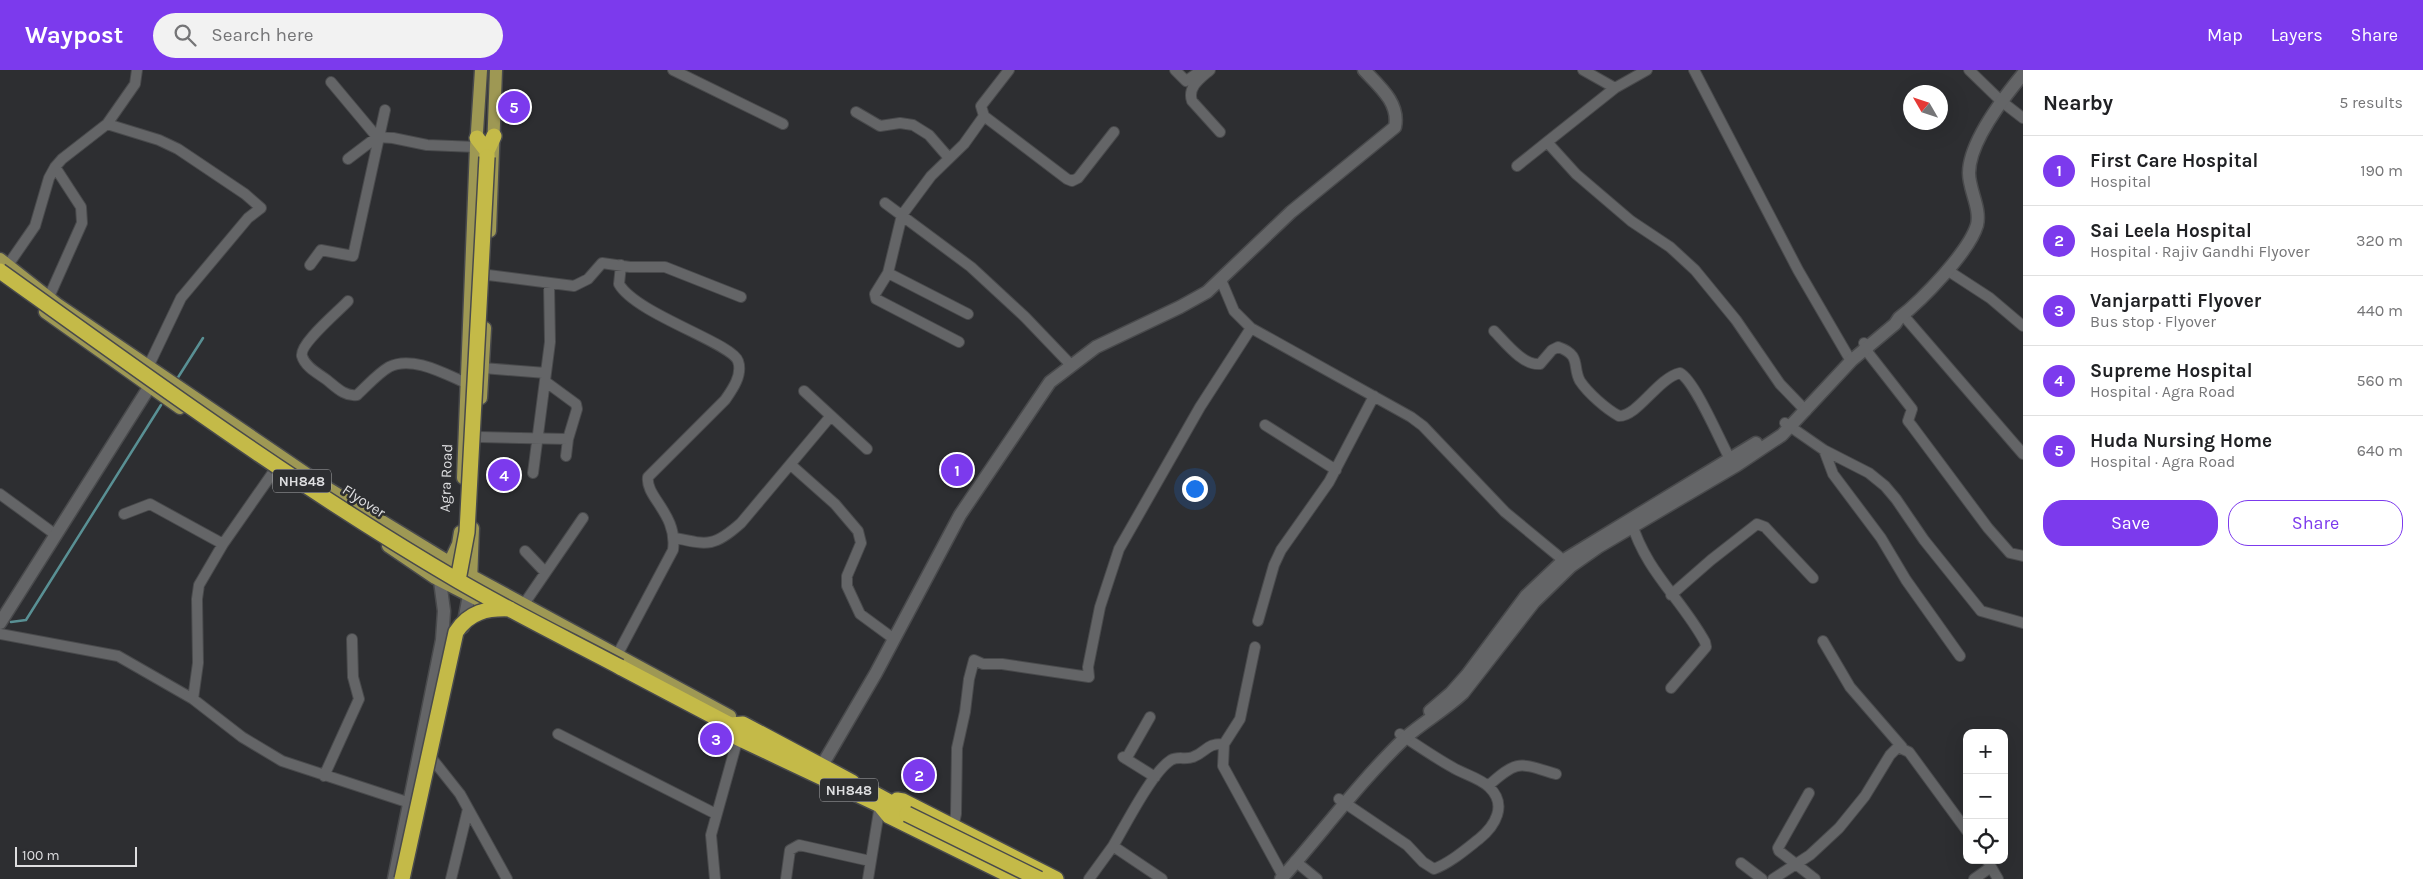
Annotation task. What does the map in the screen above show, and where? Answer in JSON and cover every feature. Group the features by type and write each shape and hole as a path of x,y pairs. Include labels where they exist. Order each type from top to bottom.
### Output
{"highway":[{"path":"465,578 481,148 494,136"},
{"name":"Flyover","path":"3,265 262,455 465,578 735,730"},
{"path":"402,879 456,632 467,618 476,613 517,607"},
{"name":"NH848","path":"735,730 887,804 903,801 1056,879"},
{"path":"887,804 1039,879"},
{"name":"NH848","path":"887,804 889,816 1017,879"}],"main road":[{"name":"Agra Road","path":"440,581 450,562 460,534 466,383 481,148 481,70"},
{"name":"Agra Road","path":"469,595 465,578 479,436 494,171 496,70"},
{"path":"3,265 326,487 450,562 465,578"},
{"path":"0,280 149,388 440,581 610,670 735,730"},
{"path":"517,607 616,656 735,730"}],"street":[{"path":"3,265 35,226 49,178 55,166 107,124 135,84 137,70"},
{"path":"673,70 783,124"},
{"path":"1009,70 981,106 984,116 1066,179 1072,181 1078,178 1114,132"},
{"path":"1175,70 1184,80 1189,81 1202,70"},
{"path":"1210,70 1192,88 1190,95 1192,101 1220,132"},
{"path":"819,770 894,639 960,515 1050,382 1096,347 1180,307 1221,280 1291,212 1395,127 1397,118 1394,107 1364,70"},
{"path":"1583,70 1615,88"},
{"path":"1517,166 1615,88 1647,70"},
{"path":"1694,70 1798,270 1848,356"},
{"path":"1969,70 2001,101 2023,118"},
{"path":"1803,409 1848,356 1895,324 1947,270 1974,234 1978,222 1968,172 1983,131 2001,101 2023,74"},
{"path":"331,82 378,137 426,144 481,148"},
{"path":"310,265 320,250 352,256 385,110"},
{"path":"856,112 880,126 900,123 919,127 929,135 949,158"},
{"path":"959,342 876,299 875,294 888,273 902,215 931,176 964,144 984,116"},
{"path":"0,623 149,388 154,368 181,298 248,218 261,208 245,194 178,150 159,140 107,124"},
{"path":"348,159 378,137"},
{"path":"1547,142 1576,174 1632,221 1670,247 1689,264 1736,320 1780,384 1803,409"},
{"path":"49,297 82,223 81,207 55,166"},
{"path":"885,203 971,267 1071,365"},
{"path":"488,275 574,286 588,279 602,263 665,267 741,297"},
{"path":"610,670 669,560 675,538 673,527 649,487 648,477 724,400 734,387 739,365 738,359 727,349 671,322 627,294 619,284 621,265"},
{"path":"1947,270 1990,298 2023,326"},
{"path":"888,273 968,314"},
{"path":"1221,280 1234,311 1251,328 1396,407 1423,426 1506,512 1567,563"},
{"path":"533,473 551,327 549,284"},
{"path":"348,301 302,349 301,355 306,364 346,394 357,396 388,368 397,364 426,367 466,383"},
{"path":"1901,316 2023,454"},
{"path":"953,828 956,814 957,748 974,660 983,664 1002,664 1089,677 1088,667 1100,607 1119,549 1200,407 1251,328"},
{"path":"1494,332 1523,358 1535,364 1540,364 1552,350 1558,348 1567,352 1577,362 1578,376 1584,386 1619,416 1628,413 1672,375 1680,373 1686,376 1730,459"},
{"path":"1631,523 1737,465 1788,425 1865,346"},
{"path":"1865,346 1912,409 1908,421 1941,466 2010,553 2023,556"},
{"path":"483,368 546,378 576,404 576,414 568,439 566,456"},
{"path":"804,391 868,449"},
{"path":"1258,621 1274,565 1281,550 1290,534 1318,499 1336,470 1374,396"},
{"path":"675,538 709,544 725,538 791,465 830,416"},
{"path":"1264,424 1336,470"},
{"path":"1278,876 1342,801 1403,736 1451,692 1524,606 1567,563 1598,547 1631,523 1730,459 1788,425"},
{"path":"1788,425 1824,450 1868,473 1885,486 1896,498 1924,540 1981,612 2023,623"},
{"path":"479,436 568,439"},
{"path":"1824,450 1833,474 1881,538 1906,580 1960,656"},
{"path":"791,465 835,504 858,531 861,543 848,576 847,586 860,614 894,639"},
{"path":"193,699 198,662 197,599 199,585 223,544 274,471"},
{"path":"0,494 56,535"},
{"path":"124,514 150,504 223,544"},
{"path":"517,607 546,572 583,518"},
{"path":"1631,523 1645,557 1671,595 1687,613 1702,651 1671,688"},
{"path":"1671,595 1711,560 1757,524 1765,527 1813,578"},
{"path":"525,551 546,572"},
{"path":"394,879 442,640 444,612 440,581"},
{"name":"Agra Road","path":"409,879 469,595"},
{"path":"0,634 118,656 193,699 264,752 282,761 324,776 410,802"},
{"path":"324,776 359,699 353,677 352,639"},
{"path":"1822,641 1850,687 1902,747 1909,752 1963,826"},
{"path":"1255,647 1240,719 1224,744 1223,766 1278,876"},
{"path":"1150,718 1125,758 1156,777"},
{"path":"715,879 711,841 735,730"},
{"path":"558,734 716,814"},
{"path":"1342,801 1407,845 1423,862 1434,869 1466,849 1493,825 1499,808 1497,797 1488,786 1452,767 1403,736"},
{"path":"1089,879 1113,846 1156,777 1172,759 1191,758 1212,744 1224,744"},
{"path":"1773,879 1810,855 1839,828 1865,796 1890,755 1898,747 1902,747"},
{"path":"419,760 433,760 450,780 507,879"},
{"path":"1488,786 1506,770 1515,766 1527,766 1556,774"},
{"path":"1809,793 1778,848 1816,879"},
{"path":"1278,876 1295,861 1342,801"},
{"path":"868,879 870,861 887,804"},
{"path":"451,879 468,809"},
{"path":"786,879 790,850 799,845 870,861"},
{"path":"1113,846 1162,879"},
{"path":"1002,871 1009,856"},
{"path":"1295,861 1317,879"},
{"path":"1741,863 1762,879"},
{"path":"1974,879 1988,864"},
{"path":"1990,864 1998,879"}],"waterway":[{"path":"177,379 203,338"},
{"path":"11,622 26,620 161,405"}],"place":[{"name":"Huda Nursing Home","path":"514,107"},
{"name":"First Care Hospital","path":"957,470"},
{"name":"Supreme Hospital","path":"504,475"},
{"name":"Vanjarpatti Flyover","path":"716,739"},
{"name":"Sai Leela Hospital","path":"919,775"}]}
